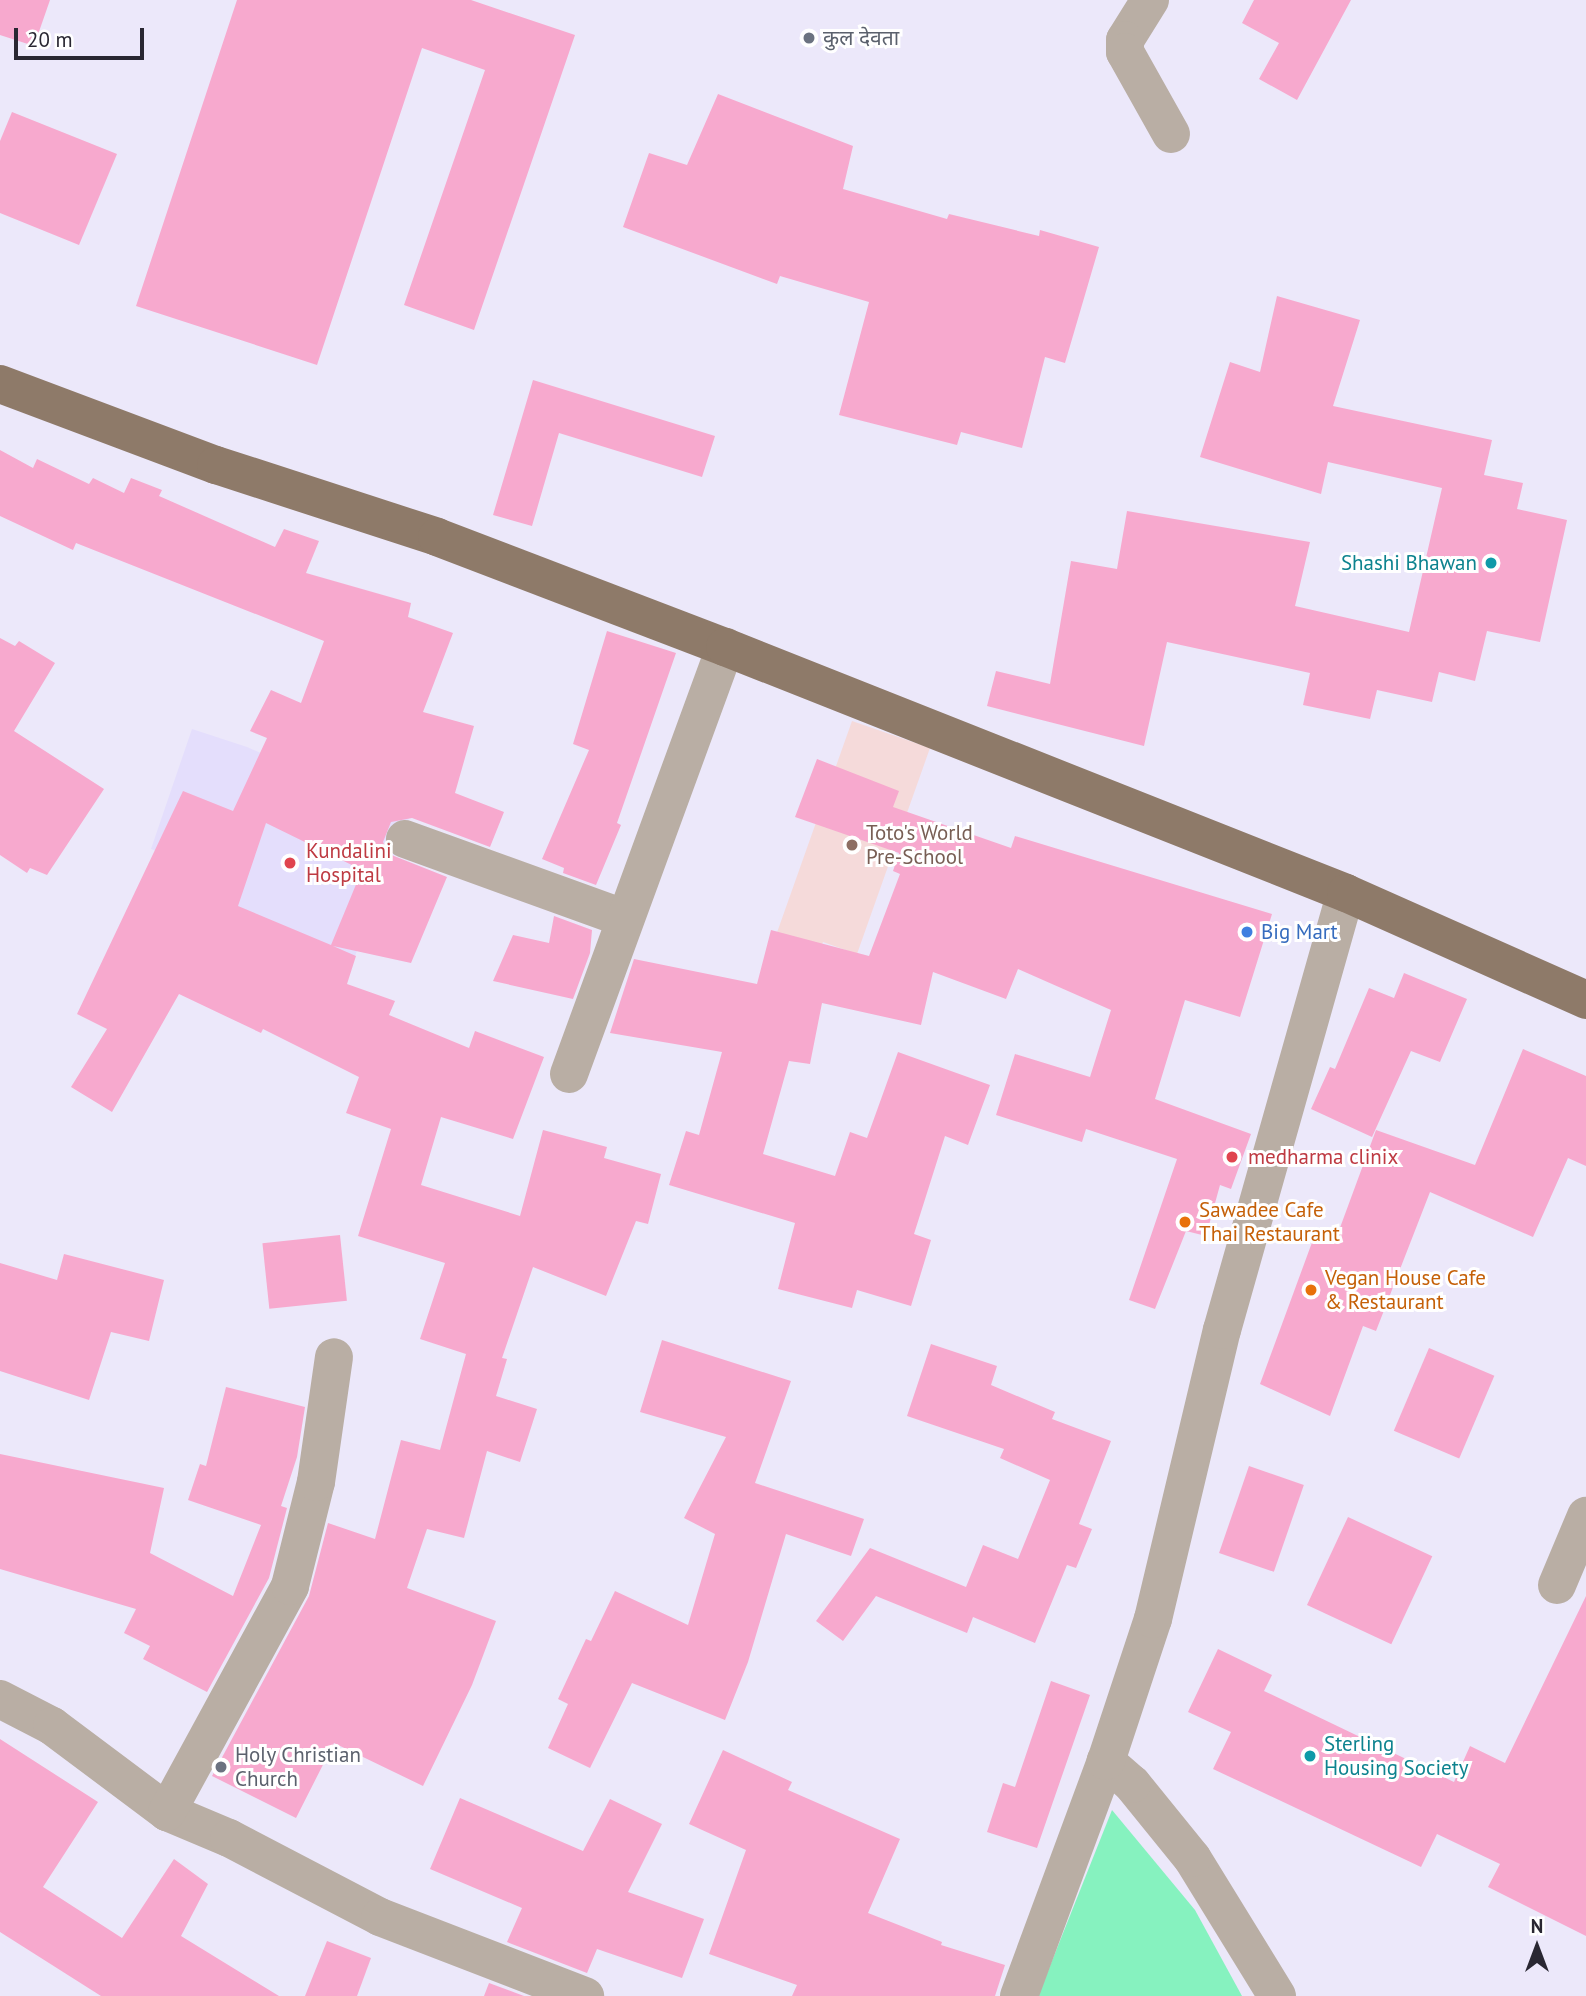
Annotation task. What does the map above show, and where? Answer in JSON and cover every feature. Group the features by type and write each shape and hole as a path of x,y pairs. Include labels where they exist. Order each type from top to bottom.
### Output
{"main road":[{"path":"0,384 216,466 438,537 724,647 1346,893 1586,1000"}],"street":[{"path":"1150,0 1125,40 1125,51 1171,134"},
{"path":"569,1074 623,918 724,647"},
{"path":"405,839 623,918"},
{"path":"1019,1996 1106,1761 1153,1619 1222,1330 1346,893"},
{"path":"167,1812 290,1586 316,1482 334,1357"},
{"path":"1557,1585 1586,1516"},
{"path":"0,1699 52,1726 167,1812 229,1838 380,1917 585,1996"},
{"path":"1106,1761 1132,1784 1192,1858 1277,1996"}],"shaded area":[{"name":"Toto's World Pre-School","path":"852,721 930,748 857,954 823,942 806,988 763,972"},
{"name":"Kundalini Hospital","path":"192,729 247,747 409,818 346,979 207,927 224,876 151,849"}],"green space":[{"path":"1112,1810 1195,1910 1242,1996 1038,1996"}],"building":[{"path":"0,0 50,0 34,46 0,35"},
{"path":"237,0 471,0 575,35 474,330 404,305 485,70 422,48 317,365 136,306"},
{"path":"1254,0 1351,0 1297,100 1259,79 1279,43 1242,23"},
{"path":"718,94 853,146 843,189 947,219 949,214 1039,236 1040,230 1099,247 1065,363 1045,357 1022,448 961,432 957,445 839,415 869,302 780,276 777,284 623,227 649,153 687,165"},
{"path":"12,112 117,154 79,245 0,213 0,141"},
{"path":"1277,296 1360,320 1333,406 1492,440 1484,475 1523,483 1517,509 1567,520 1540,642 1487,631 1475,681 1439,672 1432,702 1377,690 1370,719 1303,705 1310,673 1167,642 1144,746 987,706 996,671 1050,684 1071,561 1117,569 1127,511 1310,542 1295,606 1409,632 1442,488 1328,462 1321,494 1200,457 1230,362 1260,372"},
{"path":"533,380 715,436 702,477 559,433 532,526 493,515"},
{"path":"0,450 33,468 37,459 89,484 93,478 124,493 131,478 162,490 159,496 275,547 284,529 319,541 306,573 411,603 408,617 453,633 423,712 474,726 455,793 504,812 490,847 412,818 391,822 383,842 389,854 447,877 411,963 333,946 356,956 347,984 395,1001 389,1015 469,1048 475,1031 544,1057 513,1139 441,1117 421,1185 520,1216 543,1130 607,1147 604,1158 661,1174 648,1224 636,1221 606,1296 533,1267 502,1358 507,1359 496,1396 537,1409 520,1462 487,1451 464,1538 427,1529 407,1588 496,1621 472,1685 423,1786 334,1743 296,1818 212,1776 309,1596 328,1523 375,1539 401,1440 440,1450 466,1354 420,1339 445,1263 358,1236 391,1129 346,1113 359,1077 263,1029 261,1033 179,994 112,1112 71,1087 107,1029 77,1014 183,791 233,811 267,738 250,731 271,690 301,703 324,641 76,543 73,550 0,516","holes":["266,823 362,870 331,945 238,906"]},
{"path":"607,631 676,653 617,823 621,825 596,885 563,873 564,868 542,859 589,750 573,744"},
{"path":"0,638 15,646 19,641 55,663 14,731 104,789 47,875 30,868 27,873 0,855"},
{"path":"817,759 899,791 893,807 1011,848 1015,836 1272,914 1240,1017 1185,1000 1155,1099 1251,1134 1231,1189 1220,1185 1206,1236 1186,1231 1155,1309 1129,1300 1177,1159 1086,1129 1082,1142 996,1115 1015,1054 1090,1077 1111,1010 1018,969 1006,999 933,972 921,1025 822,1003 810,1064 789,1061 763,1154 835,1176 850,1132 867,1138 898,1052 990,1085 968,1145 945,1136 914,1234 931,1240 911,1306 857,1290 852,1308 778,1289 795,1223 669,1185 686,1131 699,1135 722,1052 610,1033 634,959 757,984 771,930 869,956 900,874 893,871 899,853 795,817"},
{"path":"554,916 592,930 590,953 573,999 493,981 513,935 549,943"},
{"path":"1404,973 1467,999 1440,1062 1411,1051 1372,1137 1311,1109 1330,1067 1335,1069 1369,988 1394,998"},
{"path":"1523,1049 1586,1076 1586,1166 1568,1158 1533,1237 1430,1192 1376,1331 1363,1326 1330,1416 1260,1384 1314,1237 1334,1244 1376,1130 1475,1165"},
{"path":"340,1235 347,1301 269,1309 262,1243"},
{"path":"64,1254 164,1280 149,1341 111,1332 89,1400 0,1371 0,1263 57,1280"},
{"path":"662,1340 791,1381 755,1483 864,1519 851,1556 786,1534 748,1662 725,1720 632,1683 590,1768 548,1748 568,1704 558,1699 586,1639 591,1641 615,1591 688,1625 715,1534 684,1518 726,1437 640,1412"},
{"path":"931,1344 997,1366 991,1385 1055,1412 1052,1419 1111,1441 1079,1524 1092,1529 1076,1568 1067,1565 1035,1643 973,1617 967,1633 876,1596 843,1641 816,1621 870,1548 966,1587 983,1545 1018,1559 1050,1480 1000,1458 1004,1449 907,1416"},
{"path":"1429,1348 1494,1376 1459,1459 1394,1431"},
{"path":"226,1387 305,1407 297,1457 281,1506 287,1508 269,1578 207,1692 143,1659 150,1646 124,1633 136,1609 0,1569 0,1454 164,1488 150,1553 233,1596 261,1525 188,1500 200,1464 206,1466"},
{"path":"1249,1466 1304,1485 1274,1572 1219,1553"},
{"path":"1348,1517 1432,1556 1391,1644 1307,1605"},
{"path":"1586,1596 1586,1936 1488,1887 1500,1864 1437,1834 1421,1867 1213,1769 1231,1732 1188,1712 1218,1649 1272,1675 1264,1691 1454,1782 1470,1746 1505,1763"},
{"path":"1051,1681 1090,1695 1037,1848 987,1832 1003,1783 1015,1787"},
{"path":"0,1739 98,1802 43,1887 122,1938 174,1859 208,1884 181,1936 279,1996 101,1996 0,1932"},
{"path":"723,1750 792,1782 788,1790 900,1839 868,1913 942,1942 941,1945 1005,1965 995,1996 792,1996 797,1985 709,1954 746,1850 689,1824"},
{"path":"460,1798 583,1851 610,1799 662,1824 628,1892 704,1919 682,1978 597,1949 587,1973 507,1942 522,1908 430,1869"},
{"path":"327,1941 371,1958 357,1996 305,1996"},
{"path":"489,1983 524,1996 484,1996"}],"place":[{"name":"कुल देवता","path":"809,38"},
{"name":"Shashi Bhawan","path":"1491,563"},
{"name":"Toto's World Pre-School","path":"852,845"},
{"name":"Kundalini Hospital","path":"290,863"},
{"name":"Big Mart","path":"1247,932"},
{"name":"medharma clinix","path":"1232,1157"},
{"name":"Sawadee Cafe Thai Restaurant","path":"1185,1222"},
{"name":"Vegan House Cafe & Restaurant","path":"1311,1290"},
{"name":"Sterling Housing Society","path":"1310,1756"},
{"name":"Holy Christian Church","path":"221,1767"}]}
